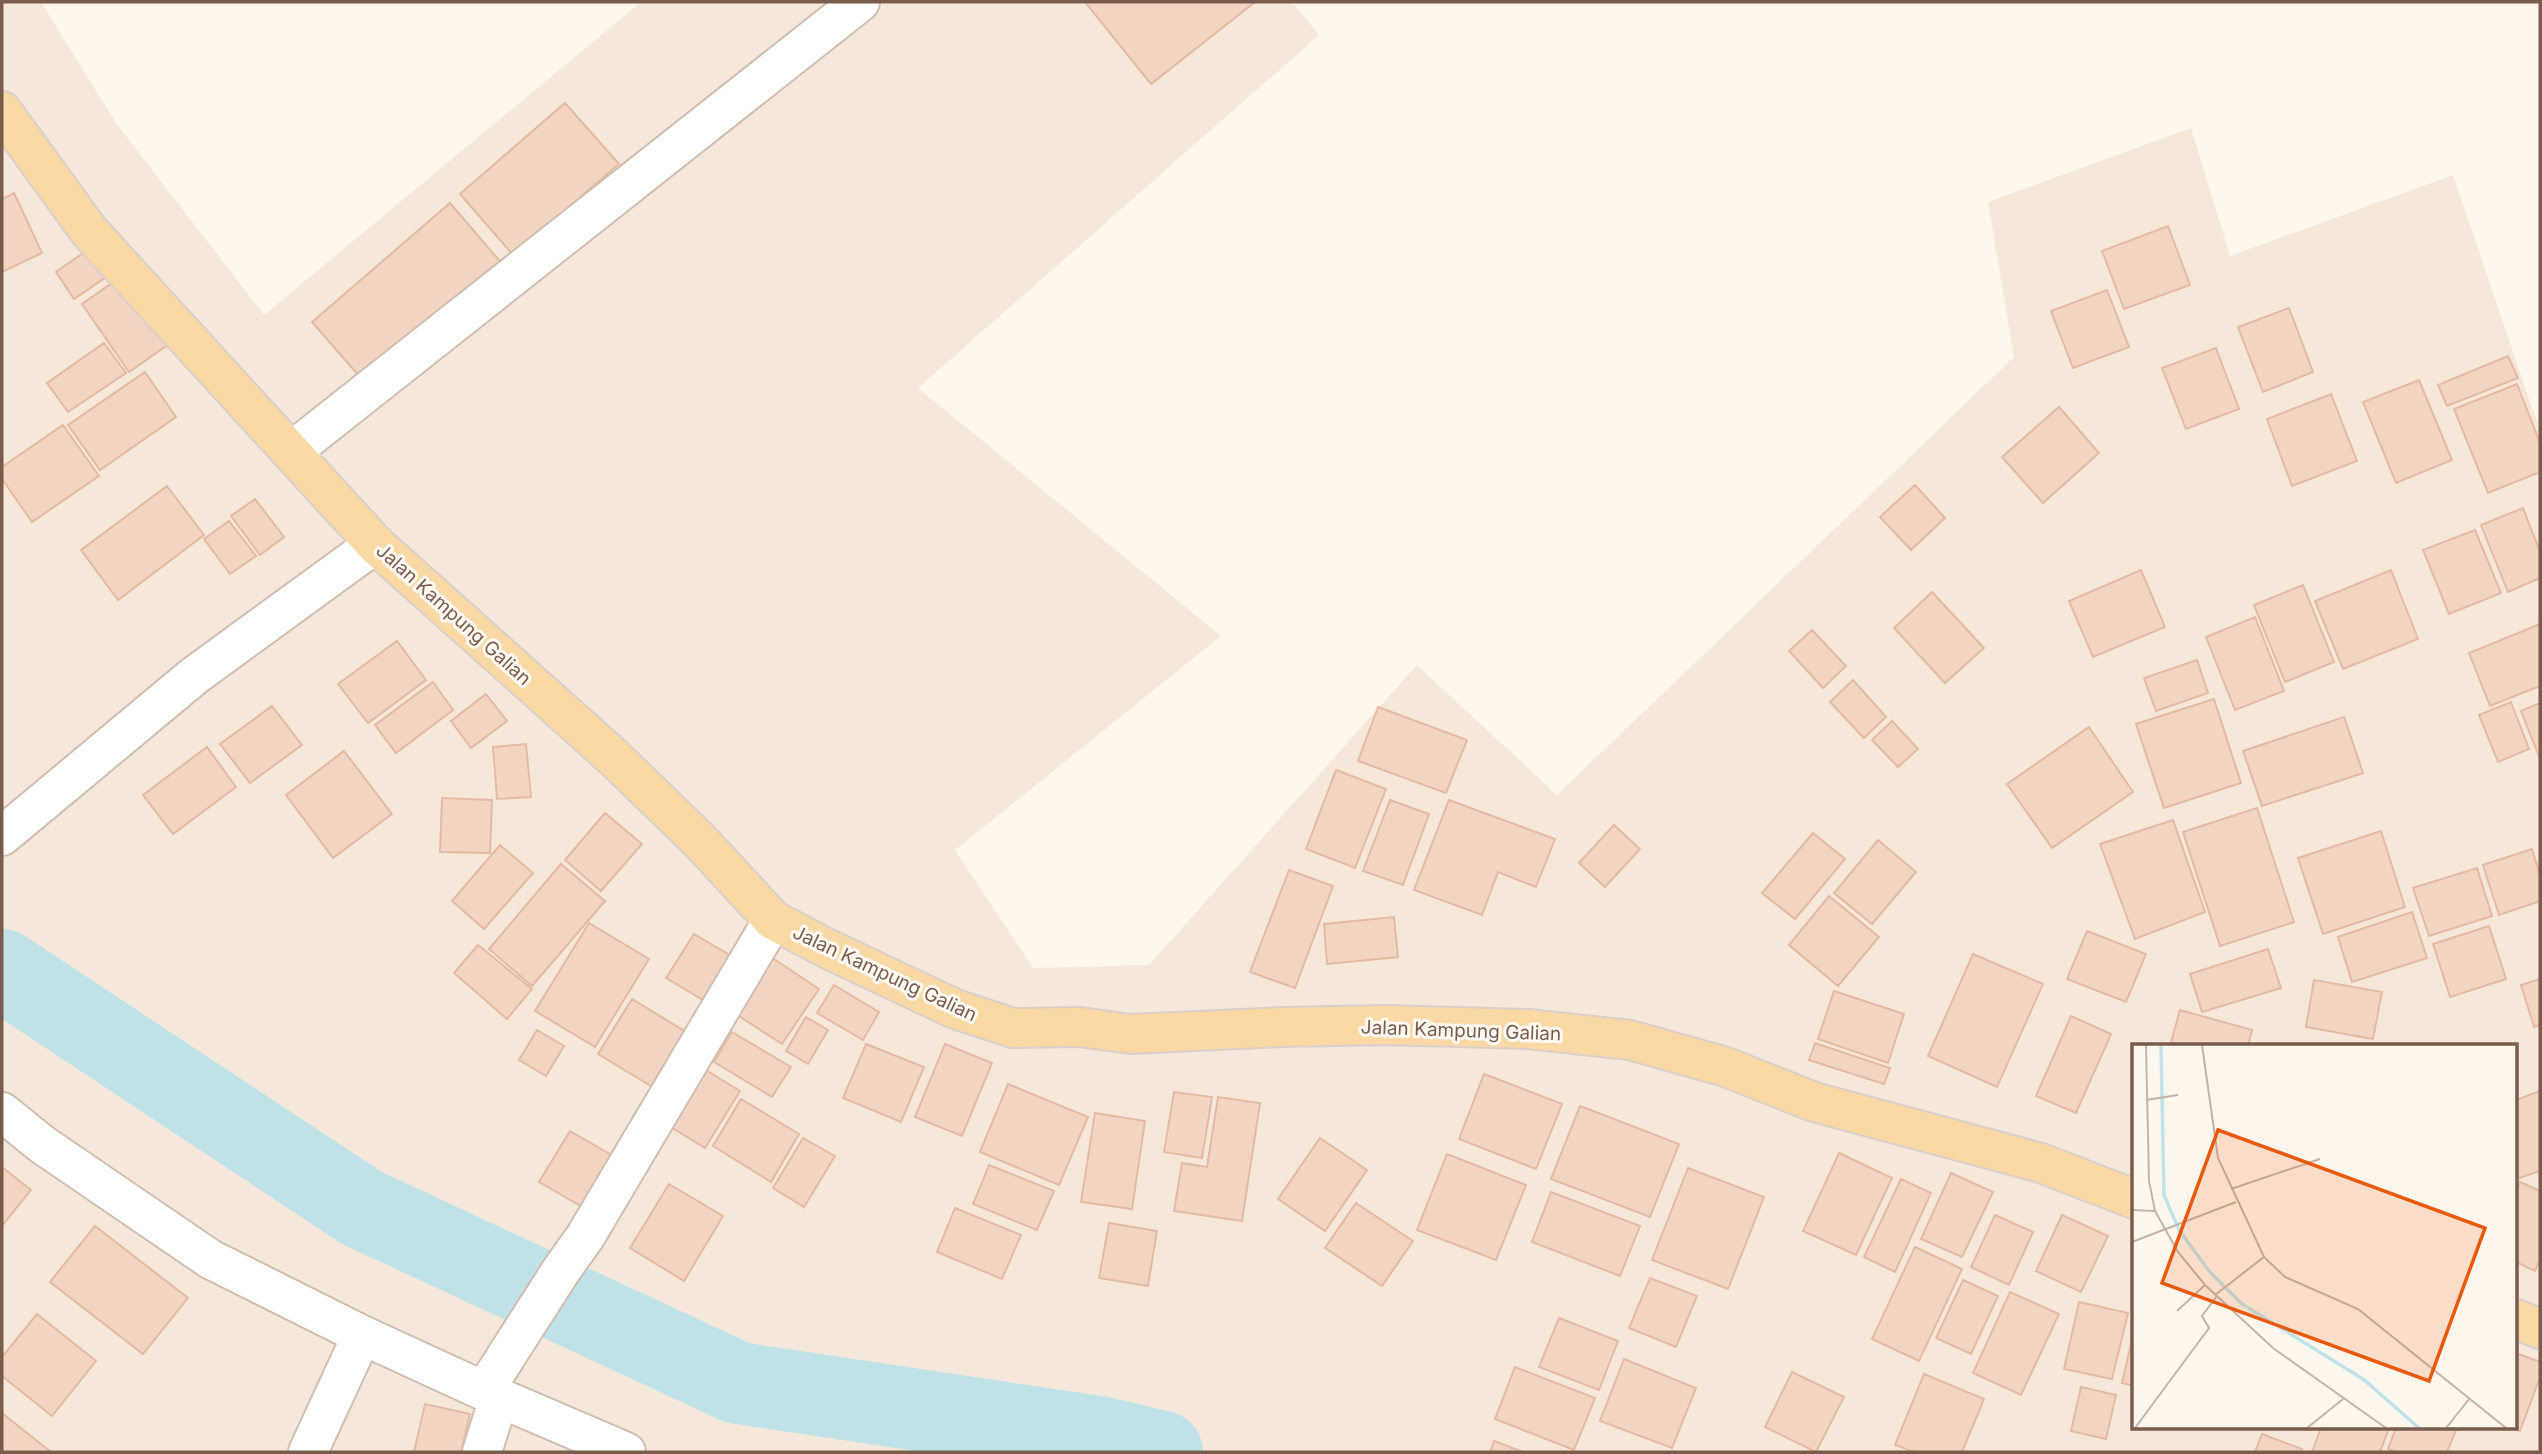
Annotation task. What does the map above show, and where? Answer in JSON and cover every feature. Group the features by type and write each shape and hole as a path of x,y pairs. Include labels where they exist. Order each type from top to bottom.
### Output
{"main road":[{"name":"Jalan Kampung Galian","path":"2,111 89,232 375,544 611,755 700,841 773,920 880,975 955,1009 1013,1028 1079,1027 1131,1034 1385,1025 1528,1029 1630,1041 1726,1066 1814,1102 2041,1163 2132,1198"},
{"path":"2518,1319 2540,1329"}],"street":[{"path":"292,451 860,2"},
{"path":"2,836 194,676 375,544"},
{"path":"482,1452 494,1385 773,920"},
{"path":"2,1112 43,1145 210,1259 362,1335 494,1385 626,1452"},
{"path":"308,1452 362,1335"}],"shaded area":[{"path":"2,2 41,2 116,123 264,315 641,2 1292,2 1319,35 918,388 1221,636 955,850 1033,968 1149,965 1417,665 1557,795 2014,357 1988,202 2191,128 2230,256 2453,175 2540,431 2540,1452 2,1452"}],"building":[{"path":"1085,2 1255,2 1151,84"},
{"path":"565,103 619,164 513,255 460,194"},
{"path":"14,193 42,253 2,272 2,199"},
{"path":"450,203 504,266 367,385 312,322"},
{"path":"2168,226 2190,285 2124,309 2102,251"},
{"path":"93,246 112,273 74,299 56,272"},
{"path":"125,274 172,342 129,372 82,304"},
{"path":"2107,290 2129,347 2073,368 2051,311"},
{"path":"2289,308 2313,372 2263,392 2238,327"},
{"path":"104,343 126,373 68,412 47,383"},
{"path":"2216,348 2239,409 2186,429 2162,368"},
{"path":"2508,356 2518,378 2447,406 2438,385"},
{"path":"145,372 176,417 100,470 68,425"},
{"path":"2419,380 2452,460 2396,483 2363,402"},
{"path":"2517,384 2540,443 2540,472 2488,493 2454,409"},
{"path":"2331,394 2357,461 2292,486 2267,419"},
{"path":"2059,407 2099,453 2043,503 2002,457"},
{"path":"63,425 99,476 32,522 2,479 2,467"},
{"path":"1915,485 1945,518 1911,550 1880,517"},
{"path":"167,486 204,535 118,600 81,550"},
{"path":"255,499 284,537 260,555 231,516"},
{"path":"2523,508 2540,552 2540,578 2508,592 2481,525"},
{"path":"229,521 256,556 230,574 204,539"},
{"path":"2475,530 2501,593 2449,614 2423,550"},
{"path":"2141,570 2165,627 2093,657 2069,601"},
{"path":"2391,570 2418,639 2343,669 2315,601"},
{"path":"2303,585 2334,662 2285,682 2254,605"},
{"path":"1932,592 1984,648 1945,683 1894,628"},
{"path":"2255,617 2284,691 2235,710 2206,637"},
{"path":"2540,624 2540,686 2490,706 2469,653"},
{"path":"1812,630 1846,666 1823,688 1789,651"},
{"path":"397,641 426,680 368,723 338,684"},
{"path":"2197,660 2208,693 2156,711 2144,678"},
{"path":"1853,680 1886,717 1864,738 1830,702"},
{"path":"433,682 453,710 396,753 375,725"},
{"path":"486,694 507,721 471,748 451,721"},
{"path":"2214,699 2241,783 2164,808 2136,724"},
{"path":"2511,702 2529,749 2498,762 2479,715"},
{"path":"2540,703 2540,759 2521,711"},
{"path":"272,706 302,745 250,783 220,744"},
{"path":"1378,707 1467,740 1446,793 1358,761"},
{"path":"2344,717 2363,773 2262,806 2243,751"},
{"path":"1892,721 1918,749 1898,767 1872,740"},
{"path":"2089,727 2133,792 2052,848 2007,784"},
{"path":"526,744 531,797 497,799 493,747"},
{"path":"207,747 236,787 173,834 143,795"},
{"path":"344,751 392,814 333,858 286,795"},
{"path":"1336,770 1386,789 1355,868 1306,849"},
{"path":"442,798 492,800 490,853 440,852"},
{"path":"1390,800 1429,814 1403,885 1363,871"},
{"path":"1449,800 1555,839 1536,887 1498,872 1482,915 1414,890"},
{"path":"2257,808 2294,922 2220,946 2183,832"},
{"path":"605,813 642,844 601,891 565,860"},
{"path":"2173,820 2205,912 2135,939 2100,844"},
{"path":"1614,825 1640,849 1605,887 1579,863"},
{"path":"2381,831 2405,907 2323,934 2298,858"},
{"path":"1813,833 1845,859 1795,919 1762,893"},
{"path":"1878,840 1916,872 1872,924 1834,893"},
{"path":"500,845 533,873 484,929 452,901"},
{"path":"2532,849 2540,875 2540,901 2499,915 2483,865"},
{"path":"561,864 605,901 532,986 489,949"},
{"path":"2477,868 2492,916 2429,936 2413,888"},
{"path":"1289,870 1333,886 1295,988 1250,972"},
{"path":"1829,896 1879,937 1838,986 1789,945"},
{"path":"2412,912 2427,958 2352,982 2338,937"},
{"path":"1394,917 1398,957 1327,964 1324,924"},
{"path":"589,923 649,959 595,1047 535,1011"},
{"path":"2489,926 2506,979 2450,997 2433,944"},
{"path":"2087,931 2146,954 2126,1002 2067,979"},
{"path":"694,934 740,961 713,1006 666,978"},
{"path":"478,945 532,989 507,1019 454,973"},
{"path":"2268,949 2281,988 2202,1012 2190,974"},
{"path":"765,953 819,989 782,1044 728,1009"},
{"path":"1973,954 2043,984 1997,1087 1928,1056"},
{"path":"2540,979 2540,1025 2534,1027 2521,985"},
{"path":"2314,980 2382,992 2373,1039 2306,1027"},
{"path":"834,985 879,1012 863,1040 817,1013"},
{"path":"1834,991 1904,1014 1888,1063 1818,1039"},
{"path":"632,999 688,1033 654,1088 598,1054"},
{"path":"2180,1010 2252,1030 2248,1044 2171,1044"},
{"path":"2071,1016 2111,1034 2076,1113 2036,1096"},
{"path":"806,1017 828,1030 808,1064 786,1051"},
{"path":"537,1030 564,1046 546,1076 519,1060"},
{"path":"732,1032 791,1067 772,1097 714,1062"},
{"path":"1815,1043 1890,1068 1884,1084 1809,1060"},
{"path":"866,1044 924,1067 901,1122 843,1098"},
{"path":"945,1044 992,1063 962,1136 915,1117"},
{"path":"701,1067 740,1091 705,1148 666,1124"},
{"path":"1484,1074 1562,1104 1536,1169 1459,1139"},
{"path":"1008,1084 1088,1117 1059,1185 980,1152"},
{"path":"2540,1091 2540,1171 2518,1178 2518,1099"},
{"path":"1174,1092 1212,1097 1202,1158 1164,1152"},
{"path":"1218,1097 1260,1103 1242,1221 1174,1211 1182,1163 1207,1167"},
{"path":"741,1099 799,1134 771,1182 713,1146"},
{"path":"1580,1106 1679,1144 1650,1217 1551,1179"},
{"path":"1095,1113 1145,1121 1132,1209 1081,1202"},
{"path":"570,1131 622,1161 591,1212 539,1182"},
{"path":"803,1138 835,1156 804,1207 773,1188"},
{"path":"1320,1138 1367,1170 1325,1231 1278,1199"},
{"path":"1839,1153 1892,1178 1856,1255 1803,1231"},
{"path":"1447,1154 1526,1185 1496,1260 1417,1230"},
{"path":"989,1165 1054,1191 1037,1230 973,1204"},
{"path":"2,1167 31,1190 2,1226"},
{"path":"1688,1168 1764,1197 1728,1289 1652,1260"},
{"path":"1951,1173 1993,1192 1962,1257 1921,1239"},
{"path":"1901,1179 1931,1193 1895,1272 1864,1257"},
{"path":"2520,1182 2540,1191 2540,1259 2535,1271 2518,1263"},
{"path":"669,1184 723,1216 684,1281 630,1248"},
{"path":"1551,1192 1640,1226 1620,1276 1532,1242"},
{"path":"1356,1203 1413,1241 1382,1286 1325,1248"},
{"path":"955,1208 1021,1235 1002,1279 937,1252"},
{"path":"1995,1215 2033,1232 2009,1285 1971,1267"},
{"path":"2062,1215 2108,1236 2081,1292 2036,1271"},
{"path":"1109,1223 1157,1231 1148,1286 1099,1278"},
{"path":"95,1226 188,1298 143,1354 50,1282"},
{"path":"1915,1247 1962,1269 1919,1361 1872,1339"},
{"path":"1650,1278 1697,1296 1676,1347 1629,1328"},
{"path":"1963,1280 1998,1296 1971,1354 1936,1338"},
{"path":"2010,1292 2059,1314 2021,1395 1973,1373"},
{"path":"2079,1302 2128,1313 2112,1379 2064,1369"},
{"path":"37,1314 96,1361 52,1416 2,1376 2,1357"},
{"path":"1559,1318 1618,1341 1599,1390 1539,1367"},
{"path":"2132,1340 2132,1386 2122,1383"},
{"path":"2518,1354 2540,1362 2540,1377 2520,1431 2517,1430"},
{"path":"1624,1359 1696,1388 1672,1448 1600,1421"},
{"path":"1515,1367 1595,1398 1574,1450 1495,1419"},
{"path":"1792,1372 1844,1397 1816,1452 1765,1427"},
{"path":"1924,1374 1984,1399 1962,1452 1914,1452 1895,1445"},
{"path":"2081,1387 2116,1395 2106,1439 2071,1431"},
{"path":"425,1404 470,1414 461,1452 414,1452"},
{"path":"2,1413 51,1452 2,1452"},
{"path":"2320,1430 2388,1430 2380,1452 2312,1452"},
{"path":"2395,1430 2456,1430 2447,1452 2396,1452 2388,1449"},
{"path":"2262,1434 2302,1449 2301,1452 2255,1452"},
{"path":"1494,1441 1523,1452 1490,1452"}],"waterway":[{"path":"2,970 362,1208 738,1383 1099,1437 1162,1452"}]}
